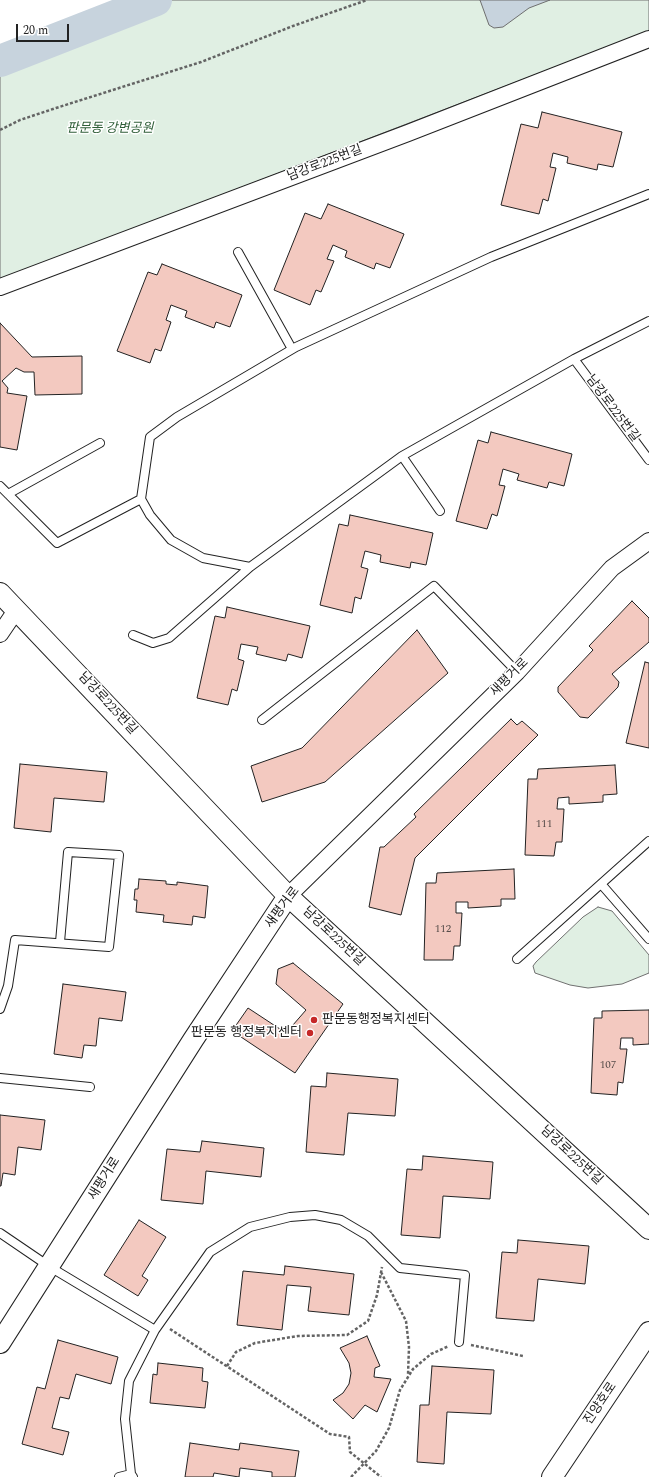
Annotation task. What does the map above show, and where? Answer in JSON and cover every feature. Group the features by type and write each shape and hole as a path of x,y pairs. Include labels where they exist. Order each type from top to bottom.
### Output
{"street":[{"name":"남강로225번길","path":"0,287 408,133 649,39"},
{"name":"새평거로","path":"0,1343 50,1267 193,1040 288,896 517,672 612,568 649,542"},
{"name":"남강로225번길","path":"0,593 17,609 288,896 649,1229"},
{"path":"0,634 17,609"},
{"name":"진양호로","path":"552,1477 649,1332"}],"lane":[{"path":"250,567 202,558 172,540 150,515 141,499 150,437 177,416 292,349 491,257 649,194"},
{"path":"238,252 292,349"},
{"path":"133,635 153,643 169,638 250,567 402,456 574,359 649,321"},
{"name":"남강로225번길","path":"574,359 649,460"},
{"path":"8,494 100,443"},
{"path":"402,456 440,512"},
{"path":"0,486 57,543 141,499"},
{"path":"262,720 434,586 517,672"},
{"path":"517,959 649,842"},
{"path":"0,1009 8,986 15,940 60,942 109,947 119,855 68,852 60,942"},
{"path":"602,885 649,939"},
{"path":"0,1078 90,1087"},
{"path":"119,1477 132,1476 125,1419 129,1380 155,1330 210,1252 250,1228 290,1217 315,1214 341,1220 368,1236 400,1268 465,1275 459,1342"},
{"path":"0,1233 50,1267 155,1330"}],"path":[{"path":"0,130 20,120 201,62 293,26 367,0"},
{"path":"227,1366 236,1352 254,1343 298,1336 347,1335 368,1321 377,1295 384,1252"},
{"path":"381,1272 406,1320 409,1347 408,1377"},
{"path":"160,1323 330,1434 349,1438 350,1452 382,1477"},
{"path":"351,1477 376,1451 388,1428 400,1390 413,1370 431,1354 459,1342 523,1356"}],"green space":[{"name":"판문동 강변공원","path":"170,0 649,0 649,31 0,280 0,63"},
{"path":"598,907 612,911 649,955 649,973 622,984 588,988 570,985 535,973 533,966 536,962 583,917"}],"shaded area":[{"path":"480,0 550,0 529,8 503,27 494,28 489,25"}],"building":[{"path":"542,112 622,132 613,167 598,164 597,170 567,163 568,157 553,153 550,167 556,168 548,201 543,199 539,214 501,205 521,124 538,128"},
{"path":"328,204 404,234 390,268 376,263 374,269 345,257 347,251 333,245 327,259 334,261 321,292 316,290 310,305 274,290 305,213 321,219"},
{"path":"162,264 242,295 230,327 216,322 214,328 185,317 187,311 171,305 166,320 171,322 161,351 155,349 150,363 117,351 148,272 157,275"},
{"path":"0,323 32,357 82,356 82,394 35,395 34,372 24,372 16,368 2,381 8,388 7,393 27,396 17,450 0,447"},
{"path":"491,432 572,454 564,486 549,482 547,488 517,480 519,474 503,469 499,485 505,486 497,516 492,514 487,529 456,521 478,440 488,443"},
{"path":"350,515 433,533 426,565 411,562 410,568 380,562 381,555 365,551 361,567 368,569 361,599 355,597 352,613 320,605 339,524 348,526"},
{"path":"632,601 649,618 649,642 612,674 619,682 618,687 588,718 580,717 558,692 558,687 593,650 589,646"},
{"path":"227,607 310,626 302,658 288,654 286,661 256,654 258,647 241,644 238,659 244,661 237,691 232,689 228,705 197,698 215,616 225,618"},
{"path":"417,630 448,673 325,782 262,802 251,766 302,748"},
{"path":"645,662 649,663 649,748 626,743"},
{"path":"511,719 517,725 522,721 538,735 415,858 401,915 369,907 380,847 384,847 416,817 414,814"},
{"path":"20,764 107,772 104,802 54,798 51,832 14,828"},
{"path":"615,765 617,794 603,795 603,802 569,804 569,797 558,798 557,809 564,809 562,842 556,842 554,856 525,855 528,779 537,779 538,769"},
{"path":"514,869 515,899 501,899 501,906 468,908 468,902 456,902 456,913 462,913 460,946 454,946 453,960 424,960 426,883 436,883 437,873"},
{"path":"139,879 166,881 166,884 177,885 177,882 208,886 205,918 193,916 192,925 163,922 164,915 136,912 137,900 134,900 135,889 138,889"},
{"name":"판문동행정복지센터","path":"293,963 343,1004 295,1073 232,1031 248,1008 286,1033 306,1010 276,984 278,969"},
{"path":"63,984 126,992 122,1021 99,1018 96,1046 84,1045 82,1058 54,1054"},
{"path":"649,1010 649,1044 633,1045 633,1038 621,1038 620,1049 627,1049 623,1083 618,1082 617,1095 591,1093 594,1018 602,1018 602,1011"},
{"path":"327,1073 398,1079 395,1116 348,1113 344,1155 306,1152 311,1086 326,1087"},
{"path":"0,1115 45,1120 41,1150 18,1147 15,1175 3,1173 1,1186 0,1186"},
{"path":"202,1141 264,1148 261,1177 206,1171 203,1204 161,1200 167,1149 200,1152"},
{"path":"423,1156 493,1162 490,1199 443,1196 440,1238 401,1235 407,1169 422,1170"},
{"path":"139,1220 166,1237 142,1276 148,1280 138,1296 104,1275"},
{"path":"518,1240 589,1246 585,1284 538,1279 534,1321 496,1318 502,1252 517,1253"},
{"path":"285,1266 354,1274 349,1315 308,1311 311,1287 287,1285 282,1330 237,1325 243,1271 284,1275"},
{"path":"367,1336 380,1366 375,1368 374,1377 391,1379 377,1412 365,1405 353,1419 333,1400 343,1393 349,1384 351,1373 349,1363 340,1348"},
{"path":"58,1340 118,1357 111,1384 76,1374 69,1399 60,1397 52,1428 69,1432 63,1455 22,1444 37,1387 45,1389"},
{"path":"158,1363 203,1368 202,1381 208,1382 205,1408 150,1403 153,1374 157,1375"},
{"path":"432,1366 494,1370 491,1414 447,1412 444,1464 417,1462 420,1405 429,1405"},
{"path":"190,1443 239,1450 240,1443 299,1451 295,1477 272,1477 272,1472 240,1468 239,1477 214,1473 213,1477 185,1477"}],"waterway":[{"path":"0,61 156,0"}],"place":[{"name":"판문동행정복지센터","path":"314,1020"},
{"name":"판문동 행정복지센터","path":"310,1033"}]}
